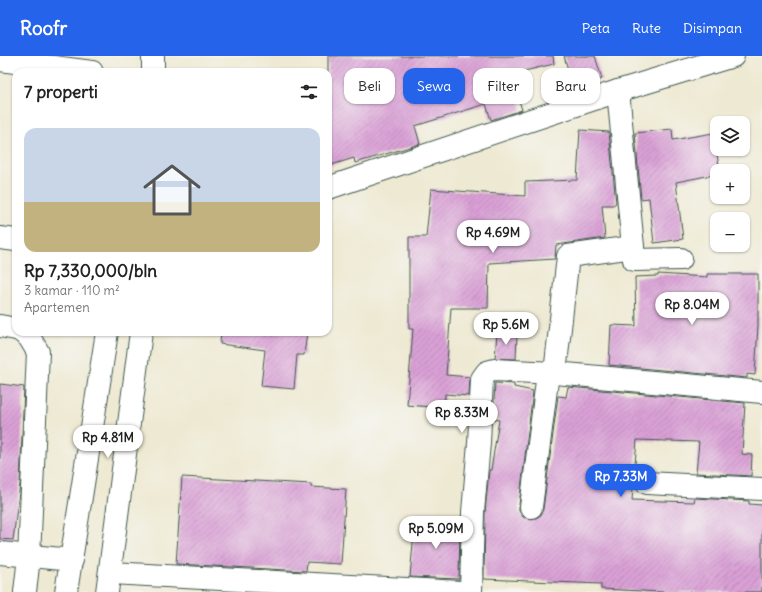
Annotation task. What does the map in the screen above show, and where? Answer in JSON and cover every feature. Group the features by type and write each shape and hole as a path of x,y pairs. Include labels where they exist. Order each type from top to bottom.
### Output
{"street":[{"path":"153,56 153,68"},
{"path":"332,187 618,91 733,56"},
{"path":"0,60 61,68"},
{"path":"618,91 634,260 681,259"},
{"path":"0,238 12,240"},
{"path":"531,507 568,256 633,247"},
{"path":"0,326 12,328"},
{"path":"25,592 29,557 38,352 28,336"},
{"path":"66,592 106,336"},
{"path":"140,336 109,582 461,592"},
{"path":"471,592 473,512 479,443 478,427 482,379 487,372 494,370 551,373 762,392"},
{"path":"647,483 762,489"},
{"path":"0,553 72,560"}],"building":[{"path":"328,56 553,56 554,64 533,69 473,68 473,104 486,104 415,126 420,144 355,163 354,158 332,165 332,68 328,68"},
{"path":"564,56 595,56 599,68 567,68"},
{"path":"486,104 520,104 522,110 491,120"},
{"path":"672,129 673,140 710,134 710,156 717,156 719,164 710,164 710,175 676,182 683,239 654,243 649,198 641,199 635,133"},
{"path":"580,130 609,132 616,203 613,205 602,205 605,238 556,245 555,259 489,263 488,308 451,308 446,375 470,377 469,396 445,394 444,408 407,405 413,329 409,329 409,237 426,237 431,189 525,196 525,182 577,180"},
{"path":"658,274 707,277 707,274 758,274 758,325 755,375 747,374 747,378 609,365 611,325 636,326 635,277 658,276"},
{"path":"497,333 517,335 516,359 495,358"},
{"path":"221,336 306,336 304,355 297,355 294,389 261,386 265,350 220,344"},
{"path":"495,383 514,384 514,387 533,391 519,505 519,511 523,517 530,519 541,515 543,509 558,396 566,397 568,387 745,403 742,454 752,455 751,476 696,473 699,442 637,440 632,500 694,502 695,498 749,501 749,504 762,505 762,592 663,592 601,589 601,584 484,579 485,513 489,470 491,470 499,420 493,419"},
{"path":"0,384 24,387 20,484 13,540 0,539"},
{"path":"182,477 311,484 311,487 346,489 341,564 307,562 306,571 176,564"},
{"path":"415,520 460,524 459,579 410,577"}]}
